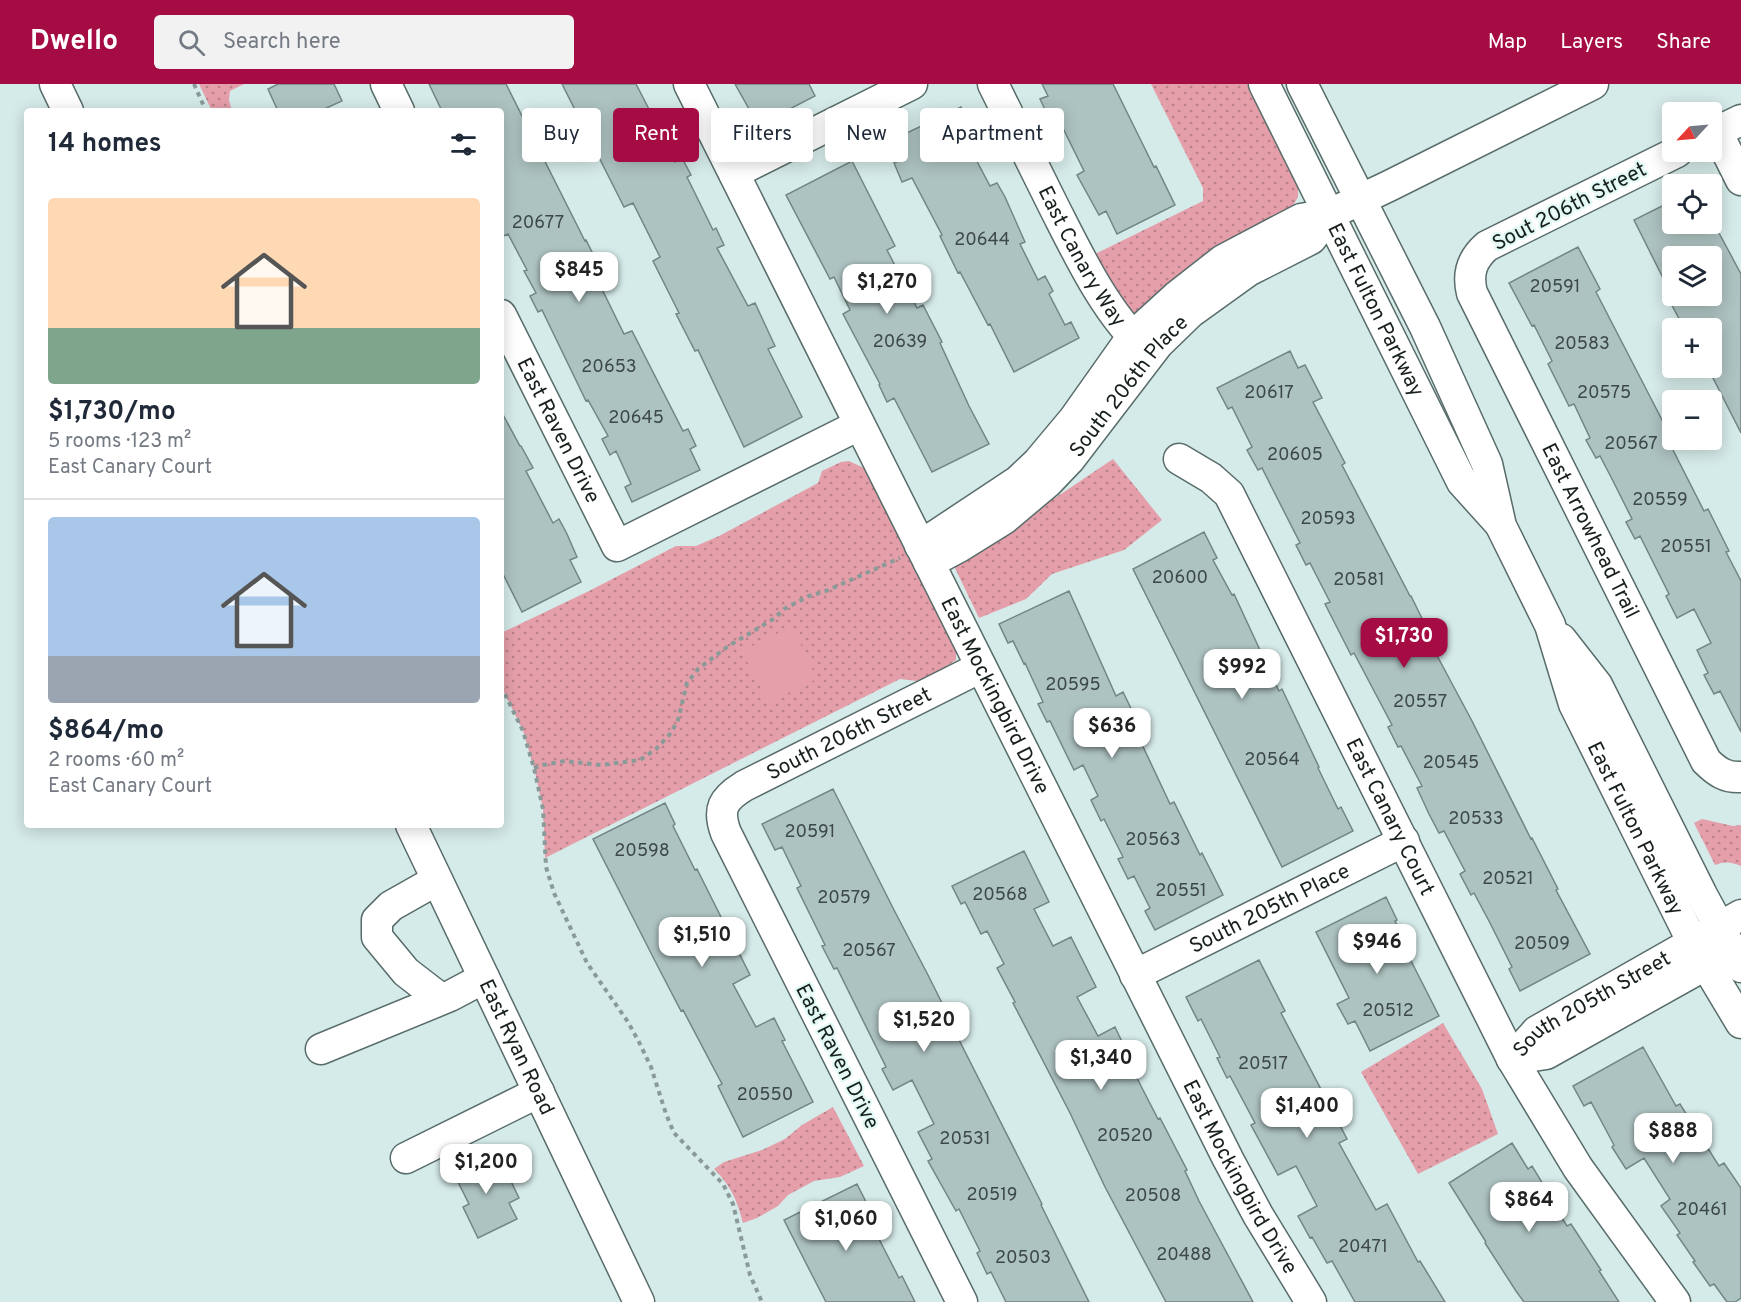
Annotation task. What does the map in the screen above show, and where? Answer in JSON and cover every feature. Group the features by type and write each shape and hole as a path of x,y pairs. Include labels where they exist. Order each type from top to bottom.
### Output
{"street":[{"path":"55,84 67,108"},
{"path":"386,84 398,108"},
{"name":"East Mockingbird Drive","path":"689,84 1227,1159 1311,1302"},
{"path":"734,173 912,84"},
{"name":"East Canary Way","path":"993,84 1076,251 1105,299 1141,345"},
{"name":"East Fulton Parkway","path":"1264,84 1462,482 1501,526"},
{"name":"East Fulton Parkway","path":"1302,84 1425,327 1487,464 1501,526 1550,625 1574,704 1699,954 1741,1023"},
{"name":"South 206th Place","path":"924,555 959,547 1004,519 1048,482 1070,459 1141,345 1158,344 1191,312 1248,272 1311,239 1330,214 1593,84"},
{"path":"1723,128 1741,180"},
{"name":"Sout 206th Street","path":"1470,270 1478,254 1487,246 1662,159"},
{"name":"East Arrowhead Trail","path":"1470,270 1469,281 1472,293 1706,761 1716,771 1736,778"},
{"name":"East Raven Drive","path":"504,321 616,546 859,424"},
{"name":"East Canary Court","path":"1179,459 1211,478 1229,494 1512,1059 1578,1168 1675,1302"},
{"name":"East Fulton Parkway","path":"1550,625 1597,685 1735,941"},
{"name":"South 206th Street","path":"723,807 730,795 744,786 981,667"},
{"name":"East Raven Drive","path":"723,807 723,823 726,833 962,1302"},
{"name":"East Ryan Road","path":"412,828 639,1302"},
{"name":"South 205th Place","path":"1135,975 1404,841"},
{"path":"437,880 391,906 377,920 377,938 406,972 441,999"},
{"name":"South 205th Street","path":"1512,1059 1537,1030 1699,954 1735,941"},
{"path":"321,1049 441,999 484,978"},
{"path":"406,1158 539,1092"}],"path":[{"path":"194,84 205,108"},
{"path":"534,768 565,761 601,765 640,760 656,749 671,733 678,720 687,683 698,669 727,647 776,618 784,609 809,596 826,591 896,560 924,555"},
{"path":"504,692 523,731 534,768 543,809 546,867 554,893 586,963 628,1022 639,1042 651,1068 674,1133 723,1184 733,1204 750,1275 762,1302"}],"shaded area":[{"path":"199,84 244,84 230,91 231,108 211,108"},
{"path":"1151,84 1247,84 1298,184 1298,197 1291,209 1133,321 1093,255 1203,201 1203,188"},
{"path":"1113,459 1162,520 1124,550 1052,574 1026,599 979,618 954,566"},
{"path":"849,461 864,468 956,652 956,660 917,681 900,679 545,858 543,809 534,768 523,731 504,692 504,632 676,546 696,546 719,536 818,483 822,471 841,462"},
{"path":"792,626 817,679 768,703 742,651"},
{"path":"1702,819 1733,826 1741,825 1741,866 1728,862 1715,865 1694,823"},
{"path":"1443,1023 1482,1089 1498,1134 1418,1174 1361,1072"},
{"path":"833,1107 864,1166 840,1177 814,1181 788,1195 778,1206 743,1223 733,1194 714,1169 724,1162 762,1150 785,1139 802,1125"}],"building":[{"path":"278,84 334,84 342,101 327,108 277,108 268,89"},
{"path":"429,84 506,84 522,116 522,162 545,162 605,278 598,281 624,334 632,331 683,431 688,429 696,446 690,449 700,470 632,502 625,487 631,484 616,451 610,455 602,439 608,436 588,400 586,401 542,310 538,312 530,296 536,293 524,271 527,270 508,234 504,236 504,108 441,108"},
{"path":"562,84 636,84 648,108 613,108 613,162 684,162 691,175 687,177 713,230 716,228 724,245 717,248 748,306 755,303 775,346 768,349 802,417 744,447 698,350 695,351 676,314 679,313 653,261 660,257 633,203 624,207 601,161 601,108 574,108"},
{"path":"735,84 809,84 815,96 792,108 748,108"},
{"path":"1042,84 1113,84 1175,205 1117,234 1106,211 1099,215 1077,175 1084,171 1064,130 1064,108 1044,108 1040,99 1048,96"},
{"path":"920,127 920,162 977,162 990,186 997,183 1025,242 1020,244 1038,280 1045,276 1053,291 1049,294 1065,325 1071,322 1079,338 1014,372 990,324 988,325 960,272 958,273 940,236 942,235 912,178 902,182 894,163 908,162 908,132"},
{"path":"853,162 895,246 887,250 917,308 923,305 989,444 932,472 894,398 887,402 843,314 850,310 834,277 830,279 786,195"},
{"path":"1662,206 1662,234 1720,234 1741,274 1741,433 1722,396 1722,390 1719,390 1713,378 1722,378 1722,318 1679,318 1672,306 1722,306 1722,246 1662,246 1662,276 1634,220"},
{"path":"1578,247 1600,289 1596,292 1662,420 1662,450 1673,450 1704,511 1708,509 1741,581 1741,732 1720,691 1714,694 1704,675 1708,673 1697,650 1711,643 1694,609 1677,618 1666,596 1669,594 1640,536 1635,539 1626,522 1632,519 1612,479 1600,456 1596,458 1586,440 1590,438 1574,404 1569,406 1548,364 1552,361 1509,283"},
{"path":"1290,351 1298,368 1305,365 1322,398 1313,402 1345,463 1342,465 1411,596 1436,647 1433,648 1590,954 1520,991 1509,969 1512,967 1490,923 1474,893 1471,895 1460,874 1465,871 1444,831 1439,833 1429,814 1417,788 1422,786 1388,727 1392,725 1354,653 1351,655 1325,604 1330,602 1310,563 1306,565 1296,545 1300,543 1262,468 1258,470 1247,450 1252,447 1232,407 1228,409 1217,388"},
{"path":"504,417 533,468 526,471 553,523 559,519 567,534 577,557 570,560 581,582 522,612 504,576"},
{"path":"1204,532 1217,558 1213,560 1232,595 1234,594 1279,691 1282,689 1338,809 1341,807 1353,831 1282,867 1133,569"},
{"path":"1069,591 1116,696 1123,692 1144,735 1139,738 1170,804 1174,802 1223,895 1155,930 1145,911 1150,908 1134,876 1128,879 1118,859 1123,857 1104,819 1101,821 1091,800 1098,796 1083,765 1074,770 1050,721 1047,722 1038,704 1043,702 1025,663 1013,641 1008,643 999,624"},
{"path":"833,789 953,1025 1089,1302 1006,1302 991,1272 987,1274 977,1253 980,1251 959,1209 956,1211 928,1161 932,1159 918,1132 934,1124 912,1080 893,1090 882,1069 886,1067 837,968 834,969 822,946 825,945 797,888 801,886 782,847 775,850 762,824"},
{"path":"665,803 675,824 673,826 750,975 733,984 756,1027 774,1018 785,1040 782,1041 813,1102 743,1137 718,1086 722,1084 683,1010 681,1011 593,839"},
{"path":"1024,851 1049,902 1034,909 1053,946 1071,937 1096,987 1077,997 1098,1036 1115,1027 1125,1048 1122,1049 1187,1170 1185,1171 1199,1201 1253,1302 1166,1302 1105,1187 1013,1003 1015,1002 997,968 1004,964 987,931 981,934 965,902 961,904 952,886"},
{"path":"1386,897 1409,950 1406,951 1439,1016 1370,1051 1355,1021 1348,1024 1337,1004 1349,998 1316,932"},
{"path":"1259,960 1285,1011 1281,1013 1347,1139 1339,1143 1376,1210 1387,1204 1418,1262 1420,1261 1445,1302 1355,1302 1332,1261 1327,1263 1298,1216 1317,1206 1296,1166 1278,1175 1251,1125 1255,1123 1230,1076 1227,1078 1217,1058 1220,1057 1201,1019 1198,1021 1186,997"},
{"path":"1643,1047 1676,1106 1680,1104 1719,1166 1724,1163 1741,1188 1741,1298 1735,1302 1727,1302 1714,1284 1710,1286 1693,1262 1695,1261 1677,1235 1680,1233 1661,1206 1670,1199 1644,1158 1626,1169 1612,1147 1614,1145 1591,1102 1584,1106 1573,1086"},
{"path":"1512,1143 1528,1169 1532,1166 1567,1226 1571,1224 1619,1302 1524,1302 1516,1291 1449,1183"},
{"path":"484,1153 495,1177 506,1171 519,1198 509,1203 517,1219 478,1238 463,1207 469,1204 451,1168"},
{"path":"857,1184 868,1206 864,1208 878,1237 899,1278 902,1276 915,1302 826,1302 784,1220"}]}
